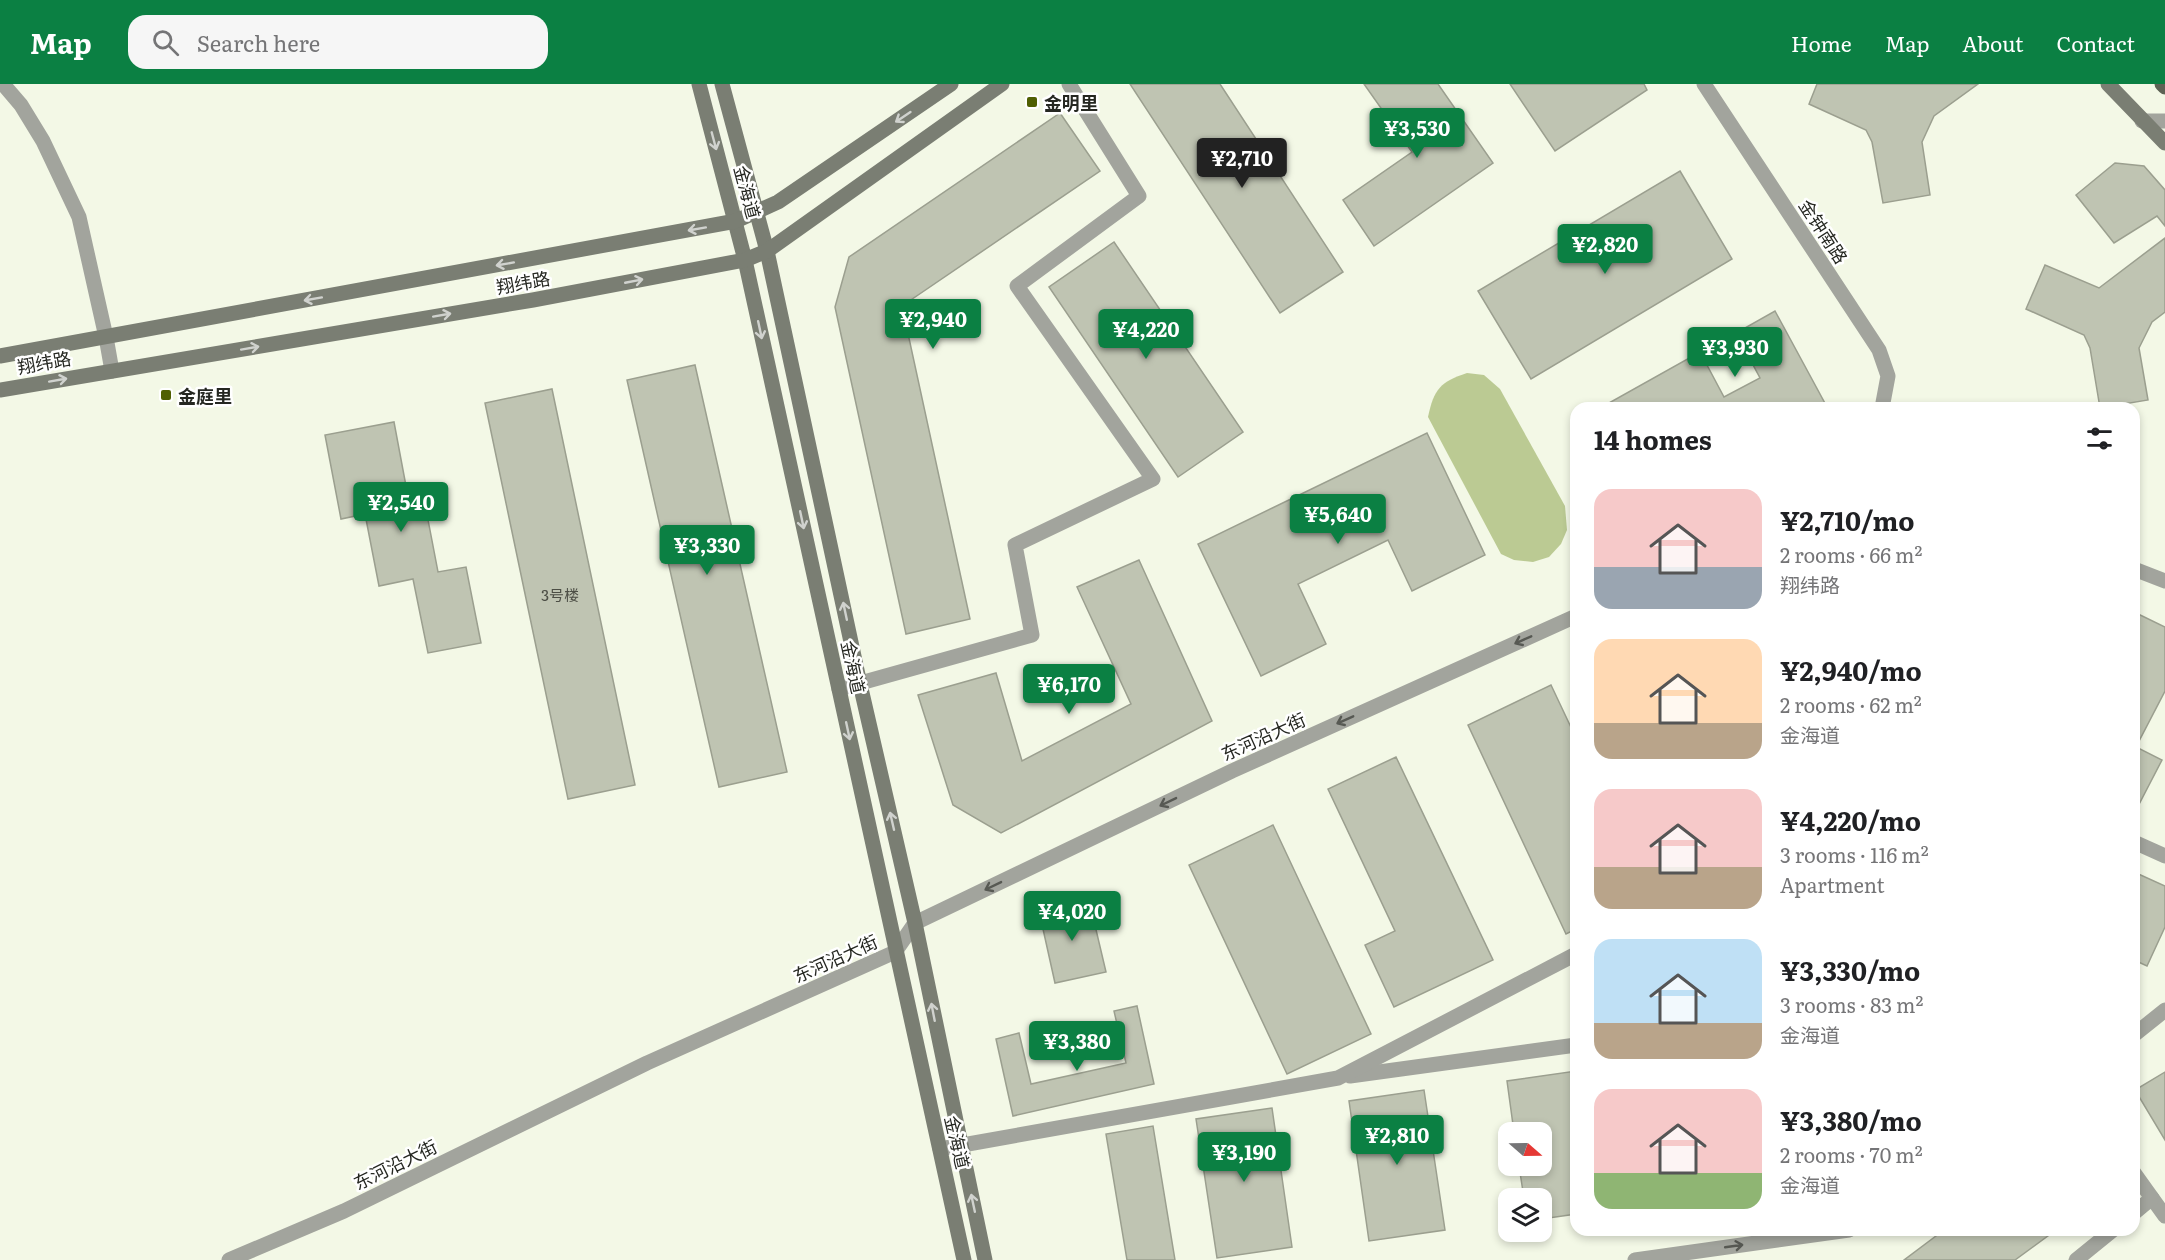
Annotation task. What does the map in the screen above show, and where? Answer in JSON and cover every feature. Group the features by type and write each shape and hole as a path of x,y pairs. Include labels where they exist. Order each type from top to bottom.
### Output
{"main road":[{"name":"金海道","path":"699,84 745,260 964,1260"},
{"path":"722,84 767,250 860,684 915,923 985,1260"},
{"name":"翔纬路","path":"0,356 736,221 778,202 951,84"},
{"name":"翔纬路","path":"0,390 533,300 745,260 767,250 1002,84"},
{"path":"2108,84 2165,144"}],"street":[{"path":"3,84 21,105 43,141 79,217 112,371"},
{"path":"839,689 1032,635 1016,545 1153,479 1017,286 1139,196 1069,84"},
{"name":"金钟南路","path":"1704,84 1879,350 1888,376 1883,402"},
{"path":"2142,121 2165,121"},
{"path":"2140,571 2165,581"},
{"name":"东河沿大街","path":"229,1260 344,1211 647,1063 895,952 915,923 1232,771 1570,619"},
{"path":"2140,845 2165,856"},
{"path":"1338,1078 1570,957"},
{"path":"2140,1030 2165,1010"},
{"path":"940,1149 1338,1078 1570,1046"},
{"path":"2140,1181 2165,1216"},
{"path":"2140,1208 2152,1198"},
{"path":"1635,1260 1806,1236"},
{"path":"2076,1260 2106,1236"}],"green space":[{"path":"1467,373 1484,375 1500,389 1565,506 1567,530 1561,544 1549,557 1533,562 1514,560 1501,554 1428,417 1436,393 1444,383"}],"building":[{"path":"1130,84 1220,84 1343,272 1280,313"},
{"path":"1364,84 1438,84 1493,163 1374,246 1343,200 1412,152"},
{"path":"1510,84 1644,84 1647,90 1555,151"},
{"path":"1817,84 1978,84 1934,116 1922,142 1930,195 1883,203 1872,142 1866,130 1809,104"},
{"path":"1060,113 1100,171 902,306 970,619 906,634 835,307 849,257"},
{"path":"2115,163 2144,166 2165,190 2165,226 2157,216 2114,243 2076,195"},
{"path":"1680,171 1732,259 1531,379 1478,291"},
{"path":"2165,238 2165,312 2152,322 2139,348 2148,400 2099,402 2090,348 2084,335 2026,309 2045,265 2099,288"},
{"path":"1114,242 1243,432 1178,477 1049,287"},
{"path":"1775,311 1824,402 1611,402 1700,352 1724,397 1760,378 1736,333"},
{"path":"695,365 787,772 719,787 627,380"},
{"path":"552,389 635,785 568,799 485,403"},
{"path":"394,422 409,502 424,499 438,572 466,567 481,643 428,653 413,579 379,586 365,514 341,519 325,435"},
{"path":"1427,433 1485,555 1412,591 1388,540 1298,584 1326,644 1261,676 1198,544"},
{"path":"1139,560 1212,721 1001,833 953,805 918,695 996,673 1022,761 1131,704 1077,587"},
{"path":"2140,615 2165,627 2165,691 2140,739"},
{"path":"1551,685 1570,725 1570,932 1566,934 1468,725"},
{"path":"2140,749 2162,760 2140,802"},
{"path":"1396,757 1493,960 1394,1007 1365,945 1395,931 1328,789"},
{"path":"1273,825 1371,1034 1287,1074 1189,865"},
{"path":"2140,875 2165,886 2165,927 2147,966 2140,963"},
{"path":"1089,900 1106,972 1055,983 1039,911"},
{"path":"1137,1006 1154,1084 1013,1116 996,1039 1019,1033 1031,1084 1126,1063 1114,1011"},
{"path":"1570,1072 1570,1215 1552,1218 1552,1188 1522,1188 1521,1176 1552,1176 1552,1122 1513,1122 1507,1081"},
{"path":"2165,1072 2165,1140 2140,1098 2140,1087"},
{"path":"1424,1090 1445,1230 1369,1241 1349,1101"},
{"path":"1272,1108 1292,1247 1217,1258 1196,1119"},
{"path":"1153,1126 1175,1260 1127,1260 1106,1134"},
{"path":"1936,1236 2048,1236 2015,1260 1904,1260"}],"place":[{"name":"金明里","path":"1032,102"},
{"name":"金庭里","path":"166,395"}]}
